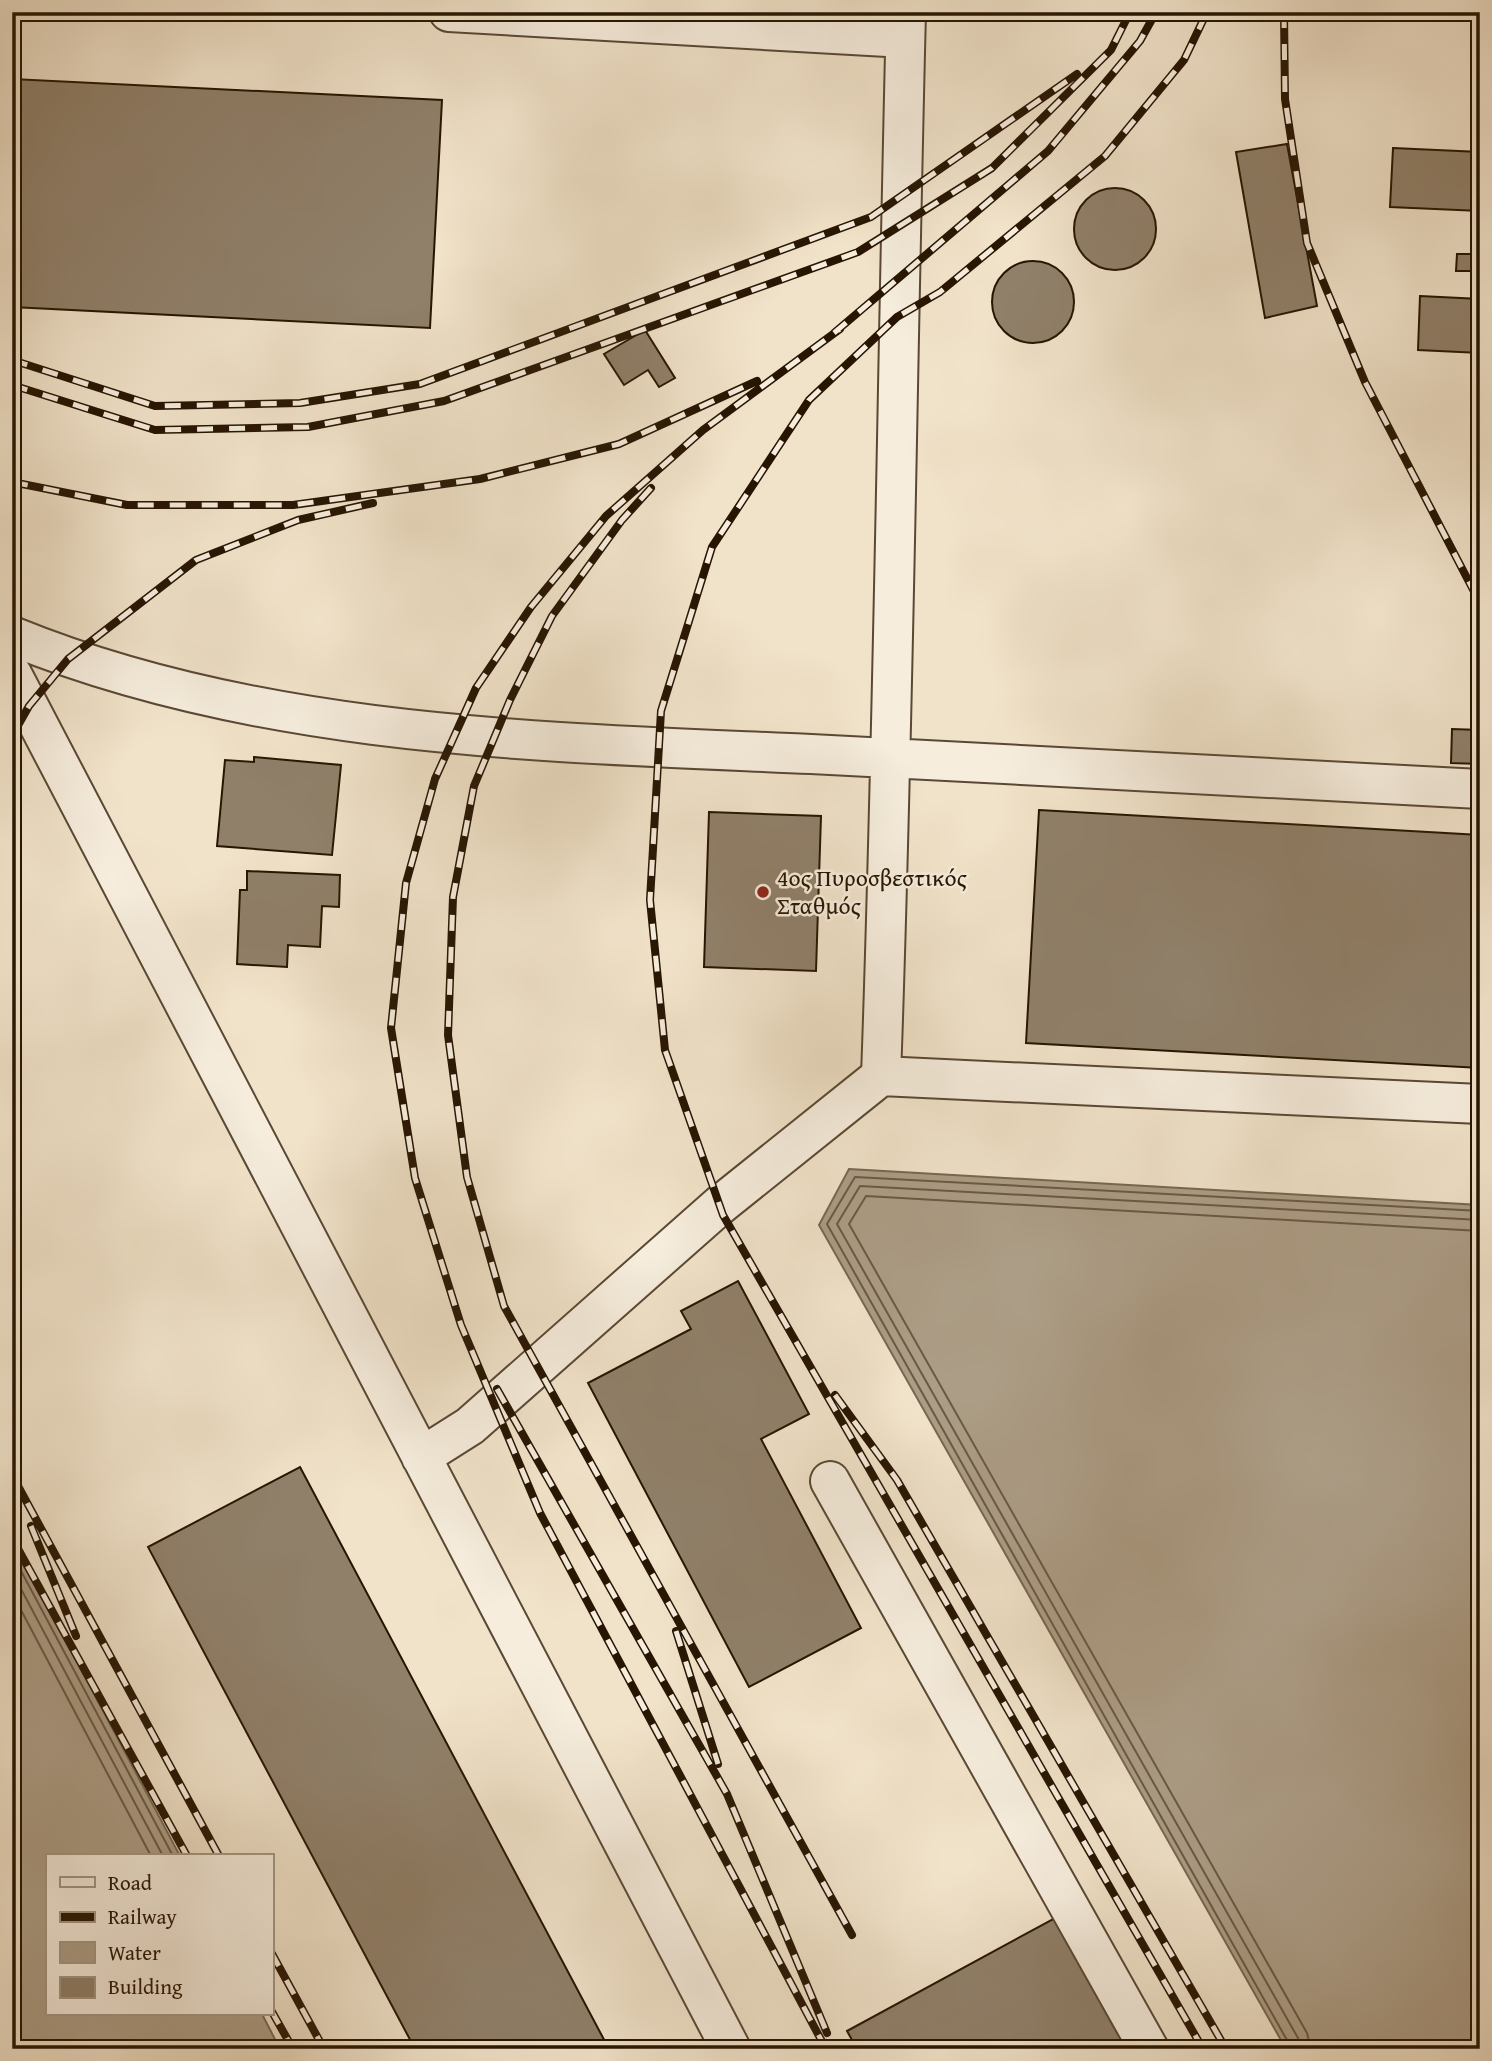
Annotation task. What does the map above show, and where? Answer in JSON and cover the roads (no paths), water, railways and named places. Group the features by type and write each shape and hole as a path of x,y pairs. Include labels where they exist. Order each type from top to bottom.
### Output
{"lane":[{"path":"449,12 905,25 897,317 891,758 881,1076"},
{"path":"12,636 68,659 150,683 243,705 340,720 648,746 1480,789"},
{"path":"12,674 730,2049"},
{"path":"421,1457 470,1426 720,1205 881,1076 1480,1104"},
{"path":"830,1480 1149,2049"}],"water":[{"path":"849,1169 1480,1205 1480,2049 1286,2049 819,1225"},
{"path":"12,1539 179,1854 46,1854 46,2016 263,2016 280,2049 12,2049"}],"railway":[{"path":"12,385 155,430 308,427 444,401 858,252 992,168 1111,50 1130,12"},
{"path":"834,333 1048,151 1140,41 1156,12"},
{"path":"1203,2049 723,1215 665,1050 650,900 661,711 712,547 809,400 897,317 940,292 1105,156 1184,60 1207,12"},
{"path":"1284,12 1285,99 1307,243 1365,382 1480,603"},
{"path":"12,360 155,406 300,403 420,384 871,217 1077,74"},
{"path":"826,2049 540,1513 461,1325 415,1178 391,1028 406,883 435,779 476,688 531,607 606,516 703,430 840,329"},
{"path":"12,482 127,505 293,505 480,479 619,444 757,381"},
{"path":"651,488 622,520 552,616 510,700 474,786 453,897 448,1035 467,1177 504,1306 852,1935"},
{"path":"12,736 29,706 68,659 196,560 298,520 373,503"},
{"path":"497,1389 727,1794 827,2033"},
{"path":"835,1395 897,1480 1226,2049"},
{"path":"12,1475 218,1854"},
{"path":"31,1526 76,1636"},
{"path":"12,1538 186,1854"},
{"path":"676,1631 718,1764"},
{"path":"273,1956 324,2049"},
{"path":"273,2014 293,2049"}],"place":[{"name":"4ος Πυροσβεστικός Σταθμός","path":"763,892"}]}
